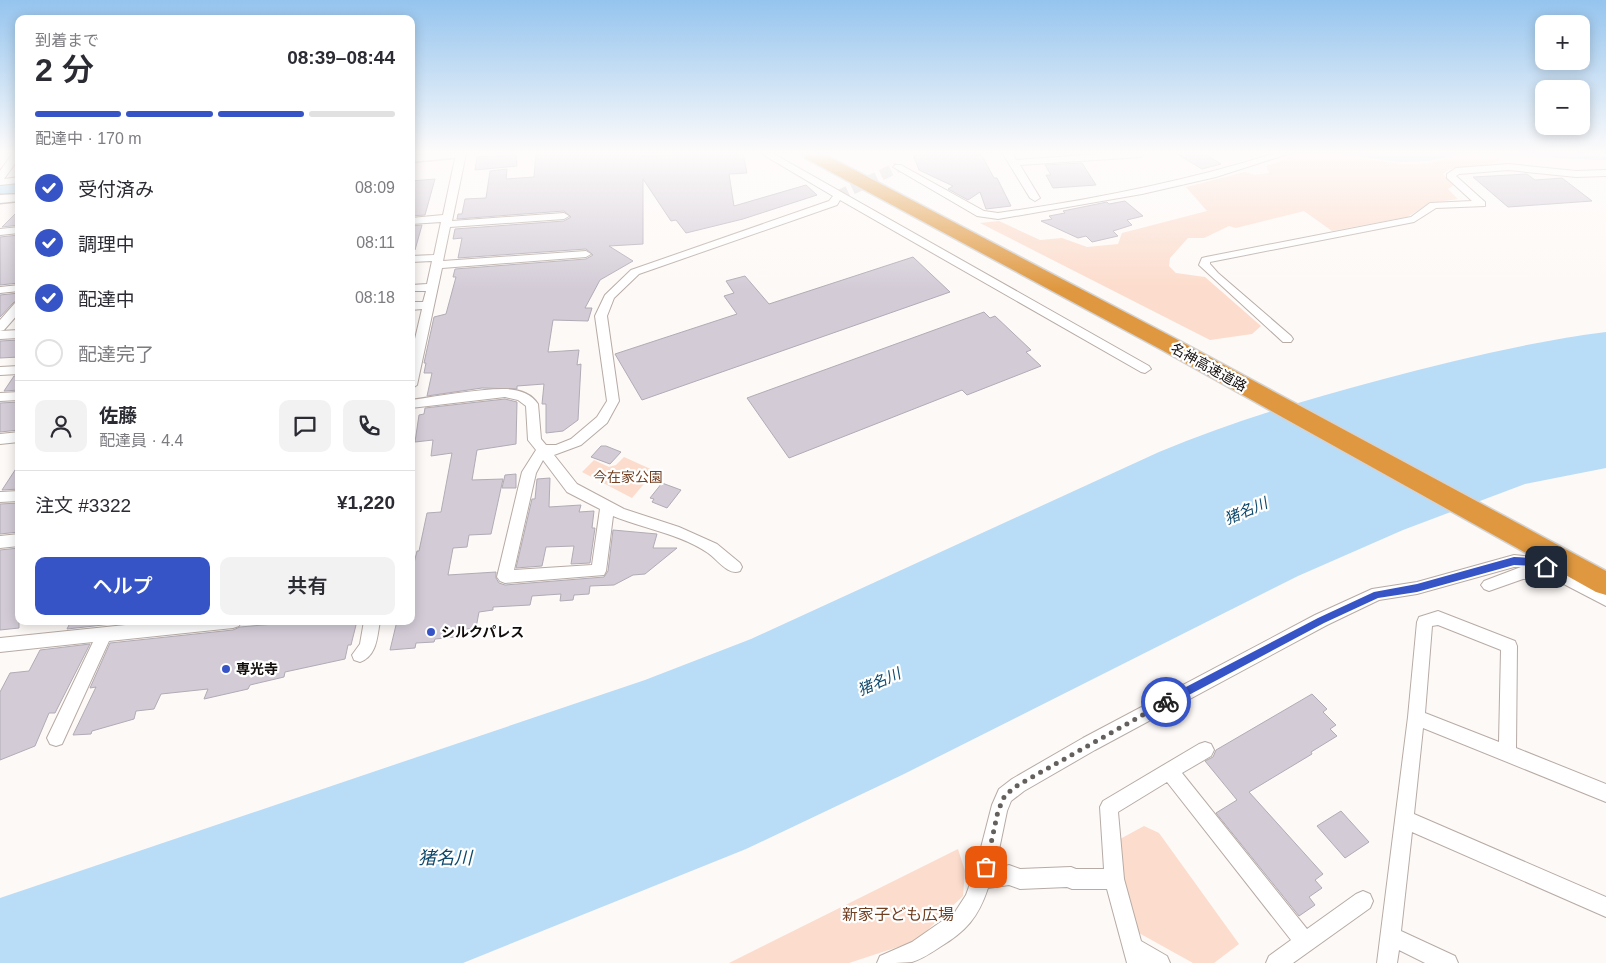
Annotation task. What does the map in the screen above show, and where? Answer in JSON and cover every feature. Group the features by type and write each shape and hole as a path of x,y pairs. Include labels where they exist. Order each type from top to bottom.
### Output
{"highway":[{"name":"名神高速道路","path":"898,199 1606,565"},
{"name":"名神高速道路","path":"914,199 1176,342 1606,584"}],"street":[{"path":"415,366 451,199"},
{"path":"543,450 557,450 576,442 602,420 613,401 601,316 609,297 635,272 833,203 836,199"},
{"path":"843,199 1145,369"},
{"path":"954,199 981,214 998,216 1106,199"},
{"path":"1287,339 1271,323 1225,287 1204,265 1206,260 1414,219 1434,205 1482,204 1476,199"},
{"path":"415,225 564,216"},
{"path":"415,221 446,222"},
{"path":"0,232 15,230"},
{"path":"415,260 437,261 586,254"},
{"path":"415,288 432,286"},
{"path":"0,290 15,288"},
{"path":"415,306 428,305"},
{"path":"0,327 15,310"},
{"path":"0,335 15,334"},
{"path":"0,371 15,370"},
{"path":"415,404 505,393 522,396 532,404 535,440 572,488 619,513 674,531 712,548 734,567"},
{"path":"0,397 15,396"},
{"path":"0,438 15,437"},
{"path":"543,450 529,472 505,576 599,571 607,507"},
{"path":"0,497 15,496"},
{"path":"0,542 15,540"},
{"path":"887,963 919,949 946,932 962,919 974,901 982,877 998,811 1005,795 1098,740 1289,637 1377,594 1417,588 1514,561 1536,562 1606,600"},
{"path":"1489,584 1523,573 1542,573 1564,577"},
{"path":"1387,963 1416,717 1425,622 1438,618 1509,646 1507,754"},
{"path":"0,645 117,630 181,625"},
{"path":"360,655 367,647 371,625"},
{"path":"56,738 117,630"},
{"path":"1416,717 1606,793"},
{"path":"1160,963 1135,959 1114,878 1109,806 1205,750"},
{"path":"1169,771 1305,942"},
{"path":"1404,819 1606,907"},
{"path":"982,877 990,880 1009,875 1020,878 1114,878"},
{"path":"1276,963 1363,901"},
{"path":"1390,936 1448,963"}],"green space":[{"path":"1196,199 1458,199 1431,203 1407,217 1332,231 1304,211 1236,228 1229,226 1204,238 1188,238 1170,258 1169,266 1176,273 1205,277 1261,326 1252,334 1210,340 980,223 999,221 1040,240 1062,238 1087,247 1118,244 1122,233 1207,211"},
{"name":"今在家公園","path":"624,457 655,471 632,498 582,472 594,460 609,467 616,465"},
{"path":"1144,826 1159,833 1239,944 1214,963 1193,963 1139,933 1124,882 1120,839"},
{"name":"新家子ども広場","path":"958,849 965,871 963,896 916,941 849,963 729,963"}],"water":[{"name":"猪名川","path":"1606,332 1606,468 1525,484 1403,530 1298,576 904,774 746,849 463,963 0,963 0,898 645,680 751,639 1159,452 1241,421 1436,365 1520,346"}],"building":[{"path":"415,199 429,199 425,215 415,216"},
{"path":"465,199 643,199 643,244 609,246 633,261 600,280 585,308 592,308 588,321 553,320 548,352 579,350 577,365 581,364 578,420 563,431 546,433 546,404 542,404 544,384 517,386 517,389 482,388 427,396 432,373 424,373 426,363 424,363 434,317 446,314 456,277 453,277 455,269 586,259 593,255 586,249 458,258 462,238 453,239 455,229 564,221 571,217 564,211 457,219 458,214 462,214"},
{"path":"656,199 733,199 734,206 758,199 805,199 743,219 686,233 676,220 671,221"},
{"path":"982,199 1007,199 1011,206 986,209"},
{"path":"1499,199 1589,199 1592,201 1508,207"},
{"path":"1125,201 1143,216 1127,220 1132,225 1113,231 1118,236 1092,242 1086,236 1078,238 1041,221 1052,219 1049,216 1065,213 1063,211 1107,202 1109,204"},
{"path":"15,214 15,225 2,227"},
{"path":"422,225 415,250 415,226"},
{"path":"15,235 15,283 0,285 0,237"},
{"path":"913,257 950,292 642,400 615,354 737,314 724,296 734,293 726,281 745,276 769,304"},
{"path":"15,293 15,302 0,317 0,295"},
{"path":"984,312 990,318 995,316 1031,350 1026,352 1041,366 967,395 962,390 789,458 747,398"},
{"path":"15,340 15,357 0,358 0,341"},
{"path":"14,376 15,376 15,390 4,391"},
{"path":"505,399 517,402 516,444 477,450 472,480 503,479 491,534 469,535 467,547 453,548 448,575 496,572 496,578 499,583 505,585 604,577 608,571 613,530 657,534 653,548 677,548 645,574 633,575 614,585 590,586 589,594 574,595 573,600 560,601 561,594 532,596 530,605 493,607 493,610 479,612 476,628 467,629 466,634 435,639 434,642 416,643 415,648 390,650 396,625 415,625 415,559 417,551 419,551 427,513 441,512 452,453 431,456 433,440 415,442 419,415 424,414 425,408"},
{"path":"15,402 15,430 0,432 0,403"},
{"path":"601,446 621,452 610,464 591,457"},
{"path":"15,470 15,489 2,490"},
{"path":"516,474 516,488 502,488 505,475"},
{"path":"550,478 549,507 581,505 579,512 594,511 592,528 595,528 590,563 571,564 574,546 546,547 542,566 516,568 532,499 535,499 537,479"},
{"path":"662,483 681,490 667,508 652,502 654,499 650,498"},
{"path":"15,503 15,532 0,534 0,504"},
{"path":"15,548 15,625 19,625 19,628 0,630 0,550"},
{"path":"69,625 103,625 67,629"},
{"path":"263,625 356,625 345,659 285,672 284,677 250,685 248,689 204,699 208,689 161,694 154,709 136,711 134,719 92,731 91,734 73,735 96,687 90,688 110,643 233,630 240,627"},
{"path":"90,644 55,713 49,713 35,746 0,760 0,692 10,673 29,671 40,650"},
{"path":"1312,694 1327,709 1323,712 1336,725 1330,729 1337,736 1311,752 1312,754 1249,792 1323,874 1315,880 1322,888 1309,897 1315,905 1299,916 1216,813 1237,800 1205,761 1213,757 1216,750"},
{"path":"1341,811 1369,842 1345,858 1317,826"}],"way so far":[{"path":"986,867 998,811 1005,795 1018,785 1166,702"}],"place":[{"name":"シルクパレス","path":"431,632"},
{"name":"専光寺","path":"226,669"}],"route":[{"path":"1166,702 1321,620 1377,594 1417,588 1514,561 1536,562 1546,567"}]}
